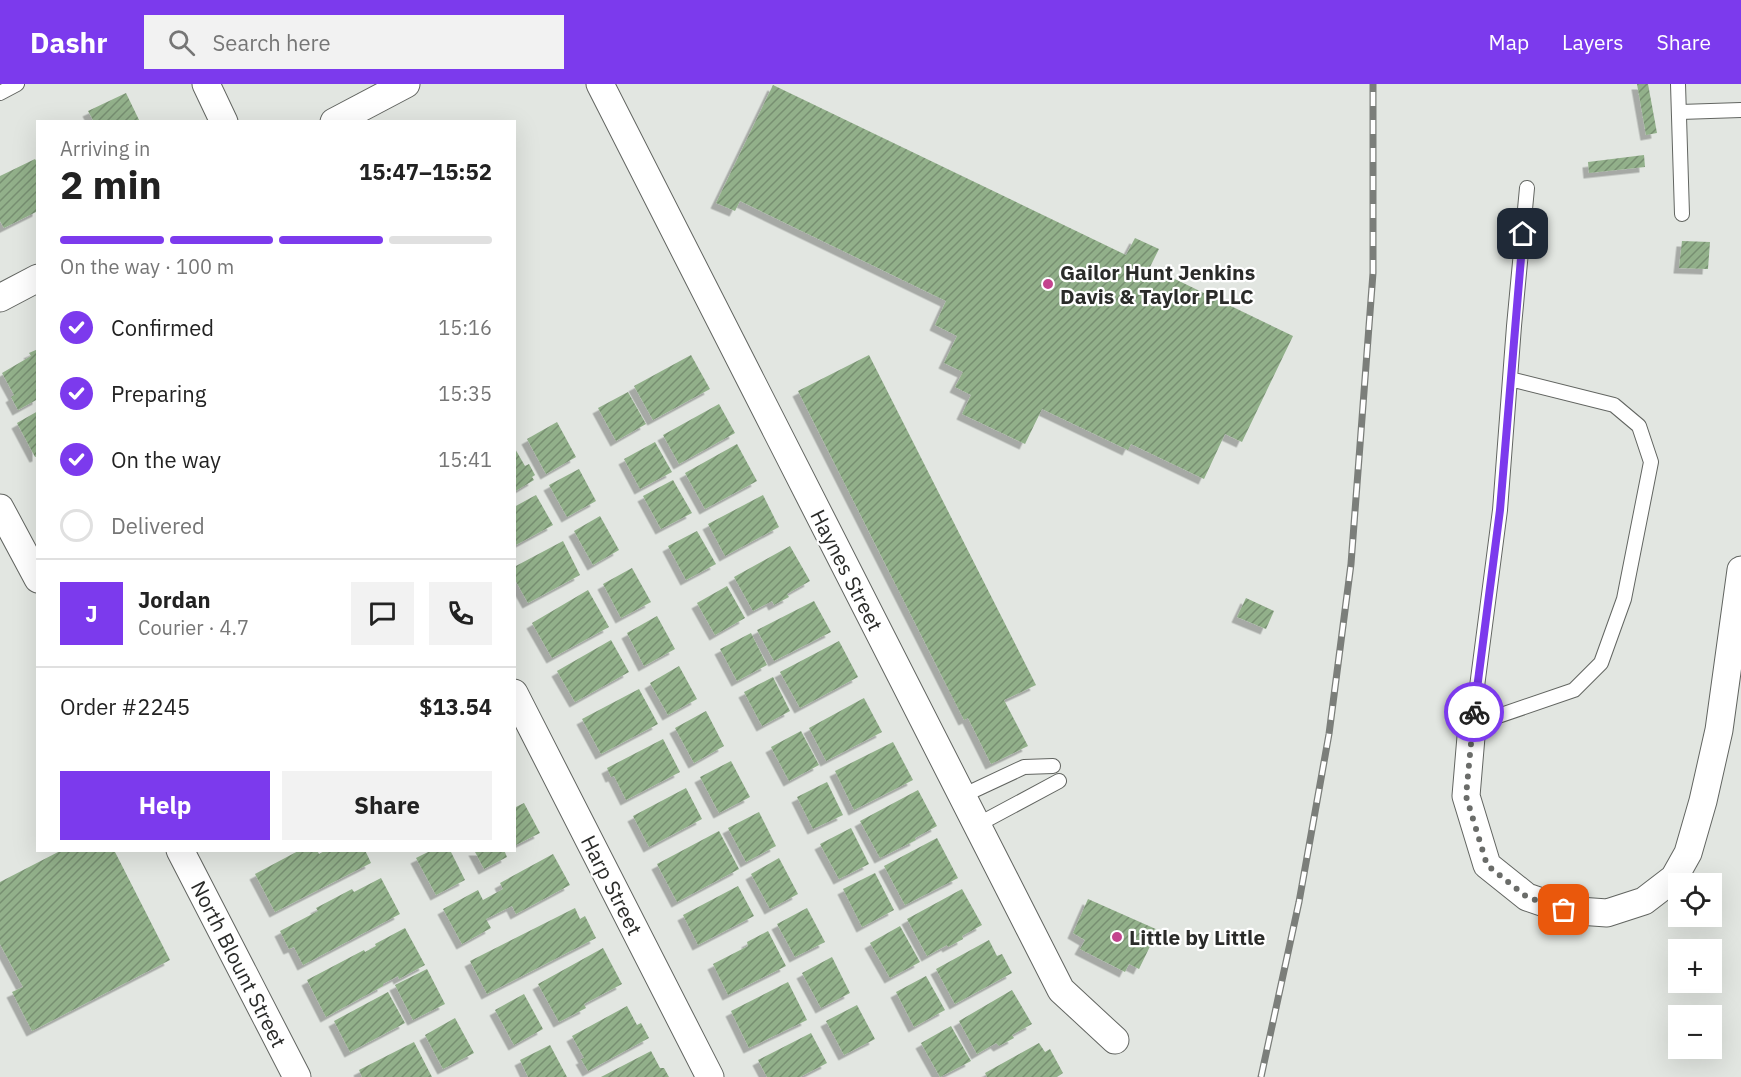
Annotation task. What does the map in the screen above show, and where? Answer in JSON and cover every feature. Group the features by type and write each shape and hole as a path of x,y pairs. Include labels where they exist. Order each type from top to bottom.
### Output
{"street":[{"path":"206,84 223,120"},
{"path":"338,120 406,84"},
{"name":"Haynes Street","path":"600,84 1061,990 1115,1040"},
{"path":"0,298 36,279"},
{"path":"0,508 36,575"},
{"path":"1472,725 1466,796 1487,865 1527,897 1564,910 1607,913 1644,901 1674,878 1688,853 1719,730 1741,570"},
{"name":"Harp Street","path":"516,697 710,1077"},
{"name":"North Blount Street","path":"181,852 297,1077"}],"lane":[{"path":"1678,84 1682,214"},
{"path":"1680,112 1741,110"},
{"path":"1509,379 1614,405 1639,426 1652,462 1624,599 1601,663 1574,690 1472,725 1500,510 1509,379 1527,188"},
{"path":"962,795 1024,767 1053,766"},
{"path":"977,825 1059,781"}],"building":[{"path":"1637,84 1648,84 1657,133 1646,135"},
{"name":"Gailor Hunt Jenkins Davis & Taylor PLLC","path":"773,85 1126,255 1135,238 1159,249 1150,267 1293,336 1242,442 1225,434 1204,479 1131,444 1128,450 1042,409 1025,444 962,414 971,395 955,387 963,372 944,363 957,336 935,325 946,301 740,201 735,211 716,203"},
{"path":"126,93 139,120 93,120 88,111"},
{"path":"1644,155 1645,167 1589,173 1588,162"},
{"path":"35,159 36,161 36,212 4,228 0,221 0,176"},
{"path":"1682,241 1710,242 1708,269 1679,268"},
{"path":"36,350 36,400 18,410 11,397 14,395 2,373 31,356 29,353"},
{"path":"691,355 710,389 653,420 634,386"},
{"path":"869,355 1036,685 1004,700 1028,746 991,764 968,718 964,720 798,391"},
{"path":"628,392 646,424 616,441 598,408"},
{"path":"719,404 735,433 679,464 663,435"},
{"path":"36,412 36,457 35,457 17,423"},
{"path":"557,422 576,457 546,474 527,439"},
{"path":"655,442 672,472 640,489 624,459"},
{"path":"737,444 757,481 705,509 685,473"},
{"path":"516,450 525,466 529,464 535,475 532,477 534,480 516,491"},
{"path":"579,469 596,501 567,517 549,485"},
{"path":"673,480 692,513 661,529 643,496"},
{"path":"536,495 553,525 516,545 516,506"},
{"path":"763,495 779,527 725,556 708,524"},
{"path":"600,516 619,550 593,565 574,531"},
{"path":"697,531 716,564 686,580 668,546"},
{"path":"563,541 580,575 528,603 516,582 516,566"},
{"path":"790,546 810,581 787,594 789,597 774,605 772,601 753,611 734,577"},
{"path":"632,568 651,602 621,618 603,584"},
{"path":"727,586 745,618 715,635 697,603"},
{"path":"588,590 609,627 552,658 532,623"},
{"path":"1246,598 1274,611 1266,629 1237,617"},
{"path":"814,601 831,632 774,661 757,630"},
{"path":"657,616 675,649 644,666 627,633"},
{"path":"751,633 767,665 737,681 720,649"},
{"path":"611,640 629,672 575,702 557,671"},
{"path":"839,641 858,677 800,708 780,672"},
{"path":"679,666 697,699 668,715 650,683"},
{"path":"773,677 790,711 762,726 744,692"},
{"path":"639,689 658,724 601,754 582,719"},
{"path":"864,698 882,732 826,761 809,728"},
{"path":"706,711 724,746 694,763 675,728"},
{"path":"801,731 819,765 789,781 771,747"},
{"path":"663,739 680,772 626,800 614,776 611,777 607,768"},
{"path":"893,742 913,780 854,810 835,771"},
{"path":"731,761 750,797 719,813 700,777"},
{"path":"827,782 843,815 813,829 797,797"},
{"path":"686,788 702,819 649,847 633,816"},
{"path":"918,790 937,826 915,838 916,840 880,858 860,821"},
{"path":"524,803 540,833 516,845 516,807"},
{"path":"759,812 776,846 746,862 728,828"},
{"path":"851,828 869,864 839,879 820,844"},
{"path":"719,831 739,869 677,902 657,864"},
{"path":"937,838 958,878 905,905 884,866"},
{"path":"58,852 115,852 170,960 32,1031 12,992 23,987 0,944 0,882"},
{"path":"296,852 318,852 319,854 322,852 366,852 371,863 275,912 255,874"},
{"path":"428,852 451,852 465,880 436,895 416,858"},
{"path":"475,852 505,852 507,857 484,869"},
{"path":"553,854 570,885 516,914 512,906 486,919 491,928 462,944 443,909 478,890 483,900 503,889 500,883"},
{"path":"779,858 798,894 770,909 751,874"},
{"path":"875,873 894,910 862,927 843,889"},
{"path":"381,878 400,914 303,965 294,947 289,949 280,931 318,911 316,908 352,889 354,892"},
{"path":"738,886 754,916 698,945 683,915"},
{"path":"962,889 982,925 962,936 963,939 927,956 907,919"},
{"name":"Little by Little","path":"1088,899 1158,930 1139,969 1129,964 1125,972 1080,949 1085,940 1073,933"},
{"path":"575,908 580,919 585,916 596,938 487,994 470,961"},
{"path":"807,908 825,942 795,957 777,924"},
{"path":"900,926 920,962 890,978 870,943"},
{"path":"405,928 425,965 399,979 398,976 326,1017 307,980 364,950 365,952"},
{"path":"768,931 786,966 728,995 713,964 748,946 747,942"},
{"path":"989,940 997,956 1002,954 1012,973 955,1004 936,969"},
{"path":"603,948 622,984 584,1004 586,1008 559,1022 538,984"},
{"path":"832,957 850,993 821,1008 802,973"},
{"path":"427,969 445,1004 413,1020 395,985"},
{"path":"926,976 945,1010 914,1027 896,992"},
{"path":"788,982 807,1020 749,1048 731,1011"},
{"path":"1012,990 1032,1024 1012,1035 1014,1038 999,1046 996,1043 977,1054 959,1021"},
{"path":"388,992 405,1023 350,1052 334,1021"},
{"path":"524,994 543,1029 514,1045 495,1010"},
{"path":"857,1005 875,1039 844,1055 826,1021"},
{"path":"627,1006 637,1025 641,1023 649,1038 588,1071 572,1036"},
{"path":"455,1018 474,1053 443,1069 425,1035"},
{"path":"951,1026 971,1061 940,1077 921,1043"},
{"path":"811,1033 827,1063 800,1077 767,1077 758,1060"},
{"path":"414,1042 432,1077 362,1077 359,1070"},
{"path":"1039,1043 1045,1052 1050,1049 1063,1073 1057,1077 987,1077 985,1073"},
{"path":"550,1045 567,1077 528,1077 520,1060"},
{"path":"651,1051 660,1068 664,1068 669,1077 601,1077"}],"railway":[{"path":"1261,1077 1299,902 1329,734 1351,564 1373,273 1373,84"}],"way so far":[{"path":"1474,712 1466,796 1487,865 1527,897 1564,910"}],"place":[{"name":"Gailor Hunt Jenkins Davis & Taylor PLLC","path":"1048,284"},
{"name":"Little by Little","path":"1117,937"}],"route":[{"path":"1474,712 1500,510 1523,234"}]}
